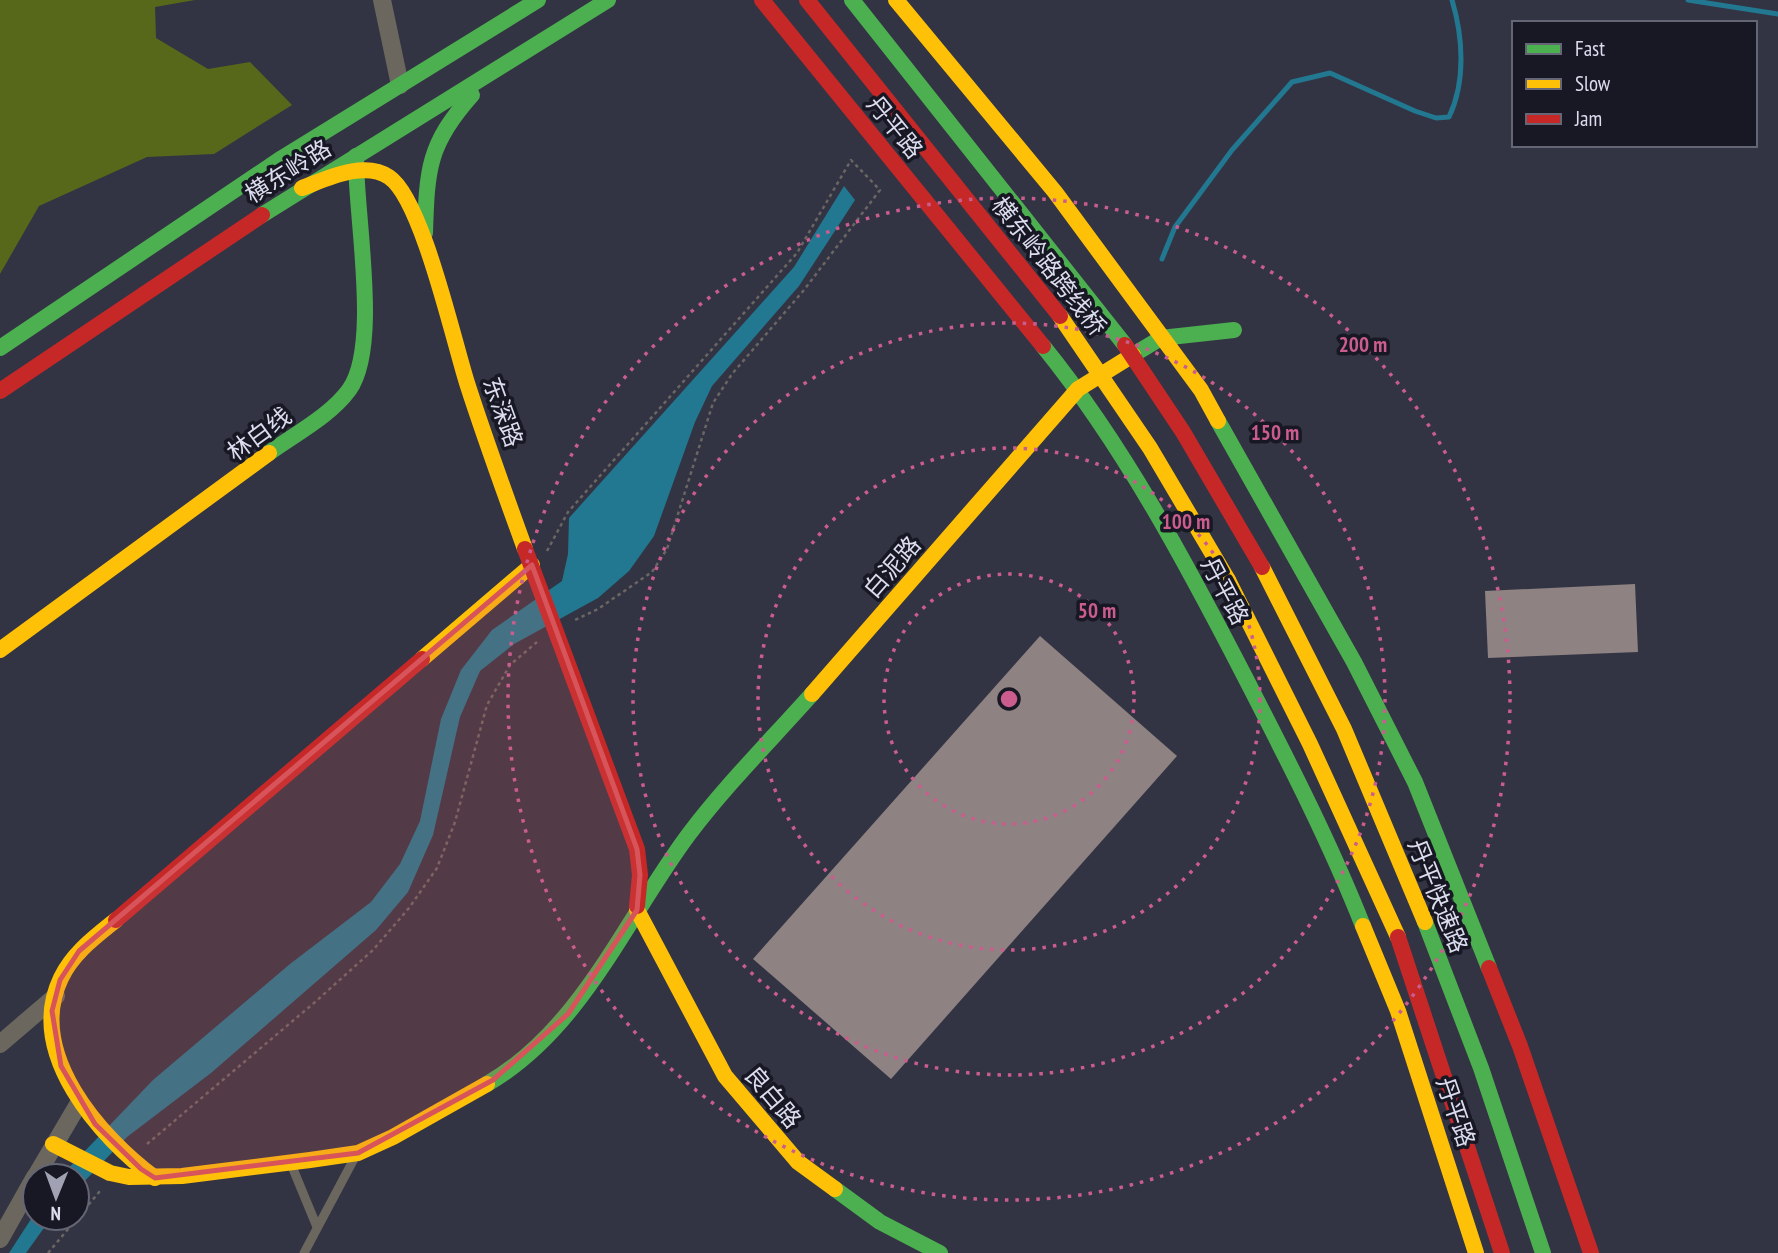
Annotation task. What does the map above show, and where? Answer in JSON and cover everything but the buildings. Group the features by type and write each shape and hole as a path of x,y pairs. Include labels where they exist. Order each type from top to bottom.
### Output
{"main road":[{"name":"横东岭路","path":"0,348 282,158 538,0"},
{"name":"横东岭路","path":"0,391 302,188 608,0"},
{"name":"丹平路","path":"762,0 1078,389 1192,574 1329,841 1398,1011 1476,1253"},
{"name":"横东岭路跨线桥","path":"807,0 1078,339 1150,448 1228,580 1310,744 1393,921 1489,1207"},
{"name":"横东岭路跨线桥","path":"852,0 1107,319 1183,432 1262,567"},
{"path":"895,0 1055,192 1201,390 1360,674 1415,782 1520,1046 1591,1253"},
{"name":"东深路","path":"425,248 428,159 447,121 493,72"},
{"name":"林白线","path":"0,650 326,412 351,390 359,371 363,322 356,155"},
{"name":"东深路","path":"302,188 370,170 388,175 402,188 425,248 464,376 556,629"},
{"name":"白泥路","path":"110,1173 155,1178 358,1153 441,1111 493,1080 533,1050 568,1014 690,832 1078,389 1161,338 1234,330"},
{"path":"155,1178 127,1157 95,1124 79,1103 61,1066 54,1038 52,1011 60,980 79,951 531,565"},
{"name":"丹平快速路","path":"1262,567 1344,729 1420,909 1531,1210 1543,1253"},
{"path":"556,629 637,849 640,875 636,910"},
{"name":"良白路","path":"636,910 725,1076 798,1163 880,1222 940,1253"},
{"path":"1520,1046 1524,1106"},
{"path":"1427,1097 1489,1207 1502,1253"},
{"path":"60,1147 110,1173"},
{"path":"1528,1157 1531,1210"}],"street":[{"path":"382,0 400,85"},
{"path":"0,1044 56,996"},
{"path":"48,1162 60,1147 79,1103"},
{"path":"0,1240 21,1202"}],"lane":[{"path":"304,1253 358,1153"},
{"path":"290,1163 317,1227"}],"path":[{"path":"127,1157 155,1139 314,1003 373,950 409,908 437,868 455,821 487,705 510,665 556,629 598,610 652,572 667,549 713,403 732,374 804,290 880,190 851,160 797,253 568,512 551,547 531,565"},
{"path":"48,1253 106,1184 110,1173"}],"highlighted area":[{"path":"532,565 637,849 640,875 637,910 568,1014 493,1080 358,1153 155,1178 141,1169 95,1124 61,1066 52,1011 60,980 79,951"}],"green space":[{"path":"0,0 195,0 155,7 156,38 208,69 250,62 292,105 214,154 147,157 39,206 0,274"}],"water":[{"path":"844,186 855,200 799,286 712,386 695,422 654,536 629,571 598,598 514,644 480,671 460,717 433,835 408,892 376,930 211,1073 127,1137 91,1174 91,1162 74,1162 153,1080 290,964 371,902 400,864 420,821 441,719 461,670 492,630 562,581 568,554 569,518 794,267"},
{"path":"23,1232 41,1232 26,1253 9,1253"}],"waterway":[{"path":"1162,259 1175,227 1232,150 1292,82 1330,73 1415,111 1436,118 1449,117 1458,89 1461,59 1459,29 1452,0"},
{"path":"1688,0 1778,14"}],"traffic: fast":[{"path":"0,348 282,158 538,0"},
{"path":"262,215 608,0"},
{"path":"852,0 1125,345"},
{"path":"425,233 429,174 438,143 457,112 472,95"},
{"path":"269,453 332,408 349,390 358,370 365,312 356,156"},
{"path":"1133,355 1161,338 1234,330"},
{"path":"1043,346 1100,424 1177,549 1292,769 1363,926"},
{"path":"1218,421 1354,662 1415,782 1489,968"},
{"path":"487,1084 520,1061 550,1034 576,1003 689,834 733,780 812,694"},
{"path":"1425,922 1481,1068 1543,1253"},
{"path":"835,1189 880,1222 940,1253"}],"traffic: slow":[{"path":"896,0 1055,192 1201,390 1218,421"},
{"path":"302,188 333,176 368,170 389,177 401,190 424,240 467,383 525,549"},
{"path":"1060,316 1150,448 1228,580"},
{"path":"812,694 1078,389 1133,355"},
{"path":"0,650 269,453"},
{"path":"422,659 532,565"},
{"path":"1262,567 1344,729 1425,922"},
{"path":"1228,580 1310,744 1398,937"},
{"path":"637,910 725,1076 798,1162 835,1189"},
{"path":"116,920 78,953 61,978 52,1006 53,1035 60,1063 74,1091 112,1140 155,1178"},
{"path":"1363,926 1398,1011 1476,1253"},
{"path":"53,1144 110,1173 129,1177 182,1176 310,1160 358,1153 393,1137 487,1084"}],"traffic: jam":[{"path":"762,0 1043,346"},
{"path":"807,0 1060,316"},
{"path":"0,391 262,215"},
{"path":"1125,345 1183,432 1262,567"},
{"path":"525,549 637,849 640,875 637,906"},
{"path":"116,920 422,659"},
{"path":"1398,937 1502,1253"},
{"path":"1489,968 1520,1046 1591,1253"}]}
